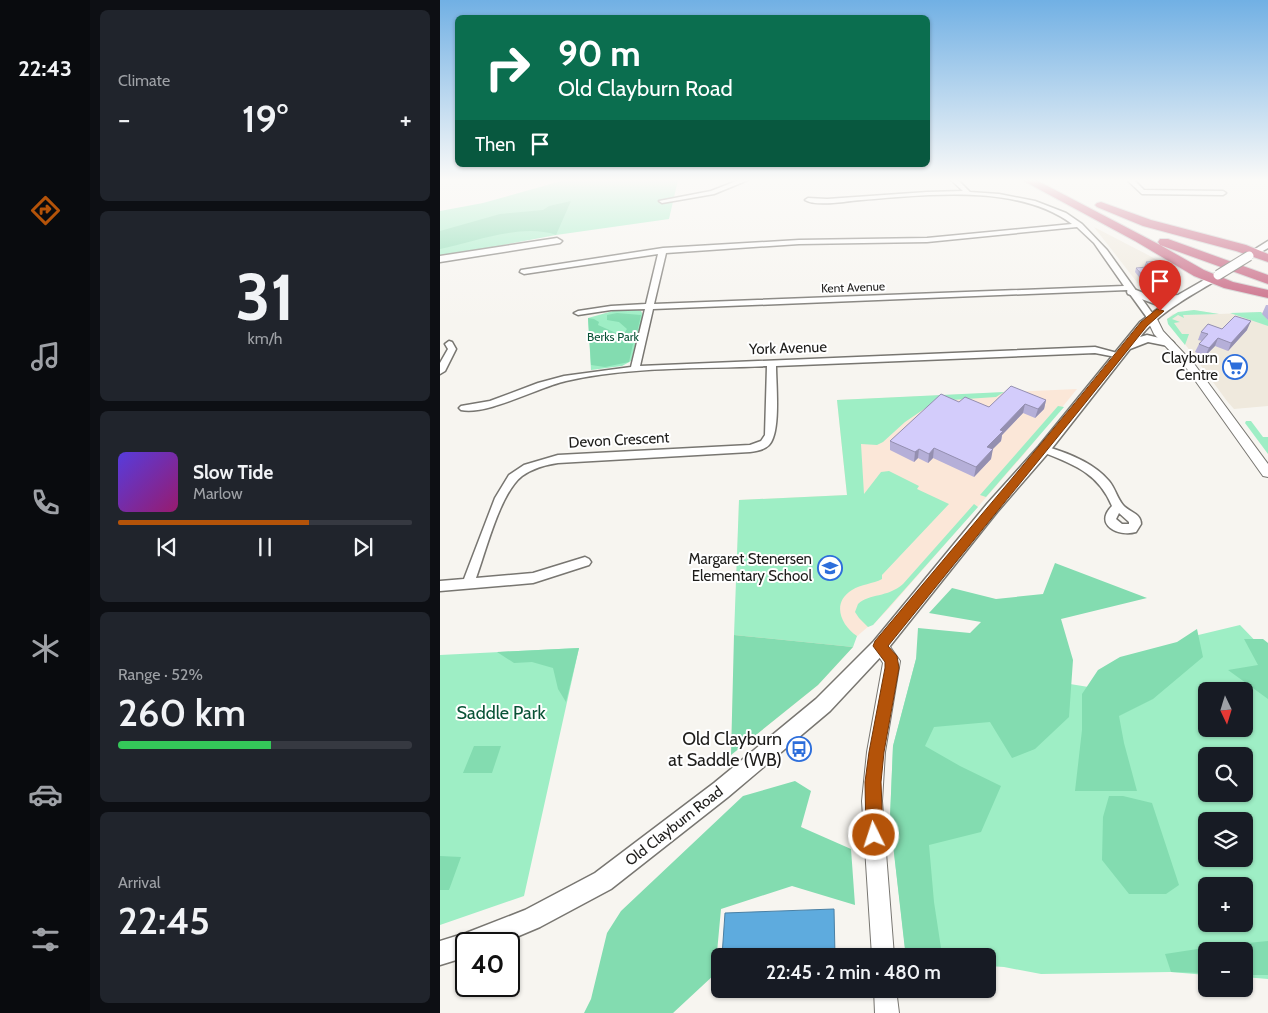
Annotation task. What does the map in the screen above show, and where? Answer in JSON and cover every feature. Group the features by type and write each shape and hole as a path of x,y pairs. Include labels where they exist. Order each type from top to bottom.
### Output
{"highway":[{"path":"1118,227 1199,273 1215,277 1229,285 1268,294"},
{"path":"1130,227 1268,280"},
{"path":"1141,227 1268,274"},
{"path":"1161,227 1268,258"}],"main road":[{"path":"440,259 557,241"},
{"name":"Old Clayburn Road","path":"499,932 532,919 603,881 721,790 823,705 880,646 1151,317 1268,244"},
{"path":"1131,290 1155,302 1182,297"},
{"path":"1121,352 1141,339 1147,338 1168,344"},
{"name":"Old Clayburn Road","path":"440,953 455,948"}],"street":[{"path":"524,272 663,250 800,242 928,240 1050,227"},
{"path":"1083,227 1091,235 1151,317 1182,348 1191,361 1189,365"},
{"path":"635,369 663,250"},
{"name":"Kent Avenue","path":"578,314 611,308 651,306 1131,290"},
{"path":"1151,317 1154,326 1168,344 1189,365 1268,473"},
{"path":"440,371 452,349 449,344"},
{"name":"York Avenue","path":"464,408 479,408 543,385 596,372 1096,350 1121,352"},
{"name":"Devon Crescent","path":"468,584 506,485 522,471 533,465 558,459 738,450 755,448 766,444 770,437 771,428 772,363"},
{"path":"1044,449 1092,470 1104,480 1118,507"},
{"path":"440,586 533,578 585,562"},
{"path":"880,646 892,661 876,752 872,801 882,948"},
{"path":"886,998 887,1013"}],"shaded area":[{"path":"1094,227 1177,270 1177,290 1167,297 1147,295"},
{"name":"Clayburn Centre","path":"1194,310 1219,314 1268,312 1268,406 1234,409 1227,401 1167,319 1173,314"},
{"name":"Margaret Stenersen Elementary School","path":"1077,389 1025,453 891,606 873,625 870,625 855,638 853,647 818,685 731,755 739,500 847,495 837,400"}],"green space":[{"path":"440,227 611,227 556,235 440,257"},
{"path":"453,227 559,227 556,235 543,232 513,232 440,249 440,231"},
{"path":"1167,265 1177,270 1175,291 1163,288 1169,287 1164,280 1167,280 1167,276 1162,270 1162,266"},
{"path":"1194,310 1219,314 1183,315 1184,318 1178,315 1172,319 1180,322 1174,323 1182,334 1189,334 1185,345 1168,324 1167,319 1178,312"},
{"name":"Berks Park","path":"613,311 641,311 643,315 631,361 622,366 591,370 588,318"},
{"path":"1261,312 1268,320 1268,326 1230,313"},
{"path":"617,313 641,315 636,337 629,338 623,335 627,329 619,322 607,320 607,315"},
{"path":"588,318 594,319 599,322 598,325 616,333 612,338 621,338 624,343 633,344 629,362 605,367 591,365"},
{"path":"1004,392 996,397 936,401 905,422 883,442 877,445 861,444 864,494 881,472 889,471 919,486 917,489 949,504 882,575 882,579 856,588 846,595 840,607 843,620 857,636 853,647 734,635 739,500 847,495 837,400"},
{"path":"1058,406 1064,407 986,497 980,495"},
{"path":"1246,421 1251,421 1263,437 1268,437 1268,454 1245,423"},
{"path":"974,504 978,507 873,625 868,627 855,612 858,604 868,598 891,591 903,584"},
{"path":"1055,563 1147,598 1061,619 1073,660 1069,717 1035,749 1012,758 990,722 934,727 925,746 1001,786 981,832 929,845 934,902 941,948 905,948 890,818 893,746 916,659 918,628 970,633 981,622 929,613 952,588 996,599 1043,594"},
{"path":"1240,625 1268,654 1268,979 1253,978 1253,942 1198,942 1198,974 1171,972 1041,974 996,966 996,948 905,948 890,818 893,746 916,659 1107,690 1190,637"},
{"path":"1197,629 1203,657 1153,699 1119,716 1137,791 1075,791 1082,730 1082,694 1098,670 1120,657 1177,642"},
{"path":"734,635 853,647 818,685 731,755"},
{"path":"1244,639 1263,639 1268,643 1268,699 1253,688 1253,682 1245,682 1228,670 1258,665"},
{"name":"Saddle Park","path":"579,648 524,896 440,925 440,655"},
{"path":"579,648 566,702 558,689 553,668 532,662 514,663 497,652"},
{"path":"474,746 501,746 492,773 463,773"},
{"path":"795,781 811,791 801,827 851,849 855,905 792,886 721,909 717,948 711,948 711,978 673,1013 584,1013 591,999 607,933 621,911 743,796"},
{"path":"1109,796 1123,796 1152,803 1179,885 1166,894 1129,894 1102,860 1103,817"},
{"path":"440,856 461,857 449,890 440,890"},
{"path":"1268,941 1268,975 1253,975 1253,942"},
{"path":"1198,949 1198,973 1171,972 1165,954"}],"water":[{"path":"834,909 835,948 723,948 725,913"}],"building":[{"path":"1160,261 1168,271 1163,271 1167,275 1145,278 1136,268 1147,267 1145,265 1149,265 1146,262"},
{"path":"1235,316 1251,321 1231,343 1218,338 1209,348 1199,344 1208,334 1201,332 1208,324 1222,329"},
{"path":"1011,386 1046,400 1038,409 1025,404 1000,430 1003,431 987,447 993,449 976,467 934,448 929,454 919,449 915,452 890,441 941,394 959,402 965,397 989,407"}],"place":[{"name":"Clayburn Centre","path":"1235,367"},
{"name":"Margaret Stenersen Elementary School","path":"830,568"},
{"name":"Old Clayburn at Saddle (WB)","path":"799,749"}],"route":[{"path":"874,835 872,801 876,752 892,668 892,661 880,646 992,508 1044,449 1144,324 1160,311"}]}
